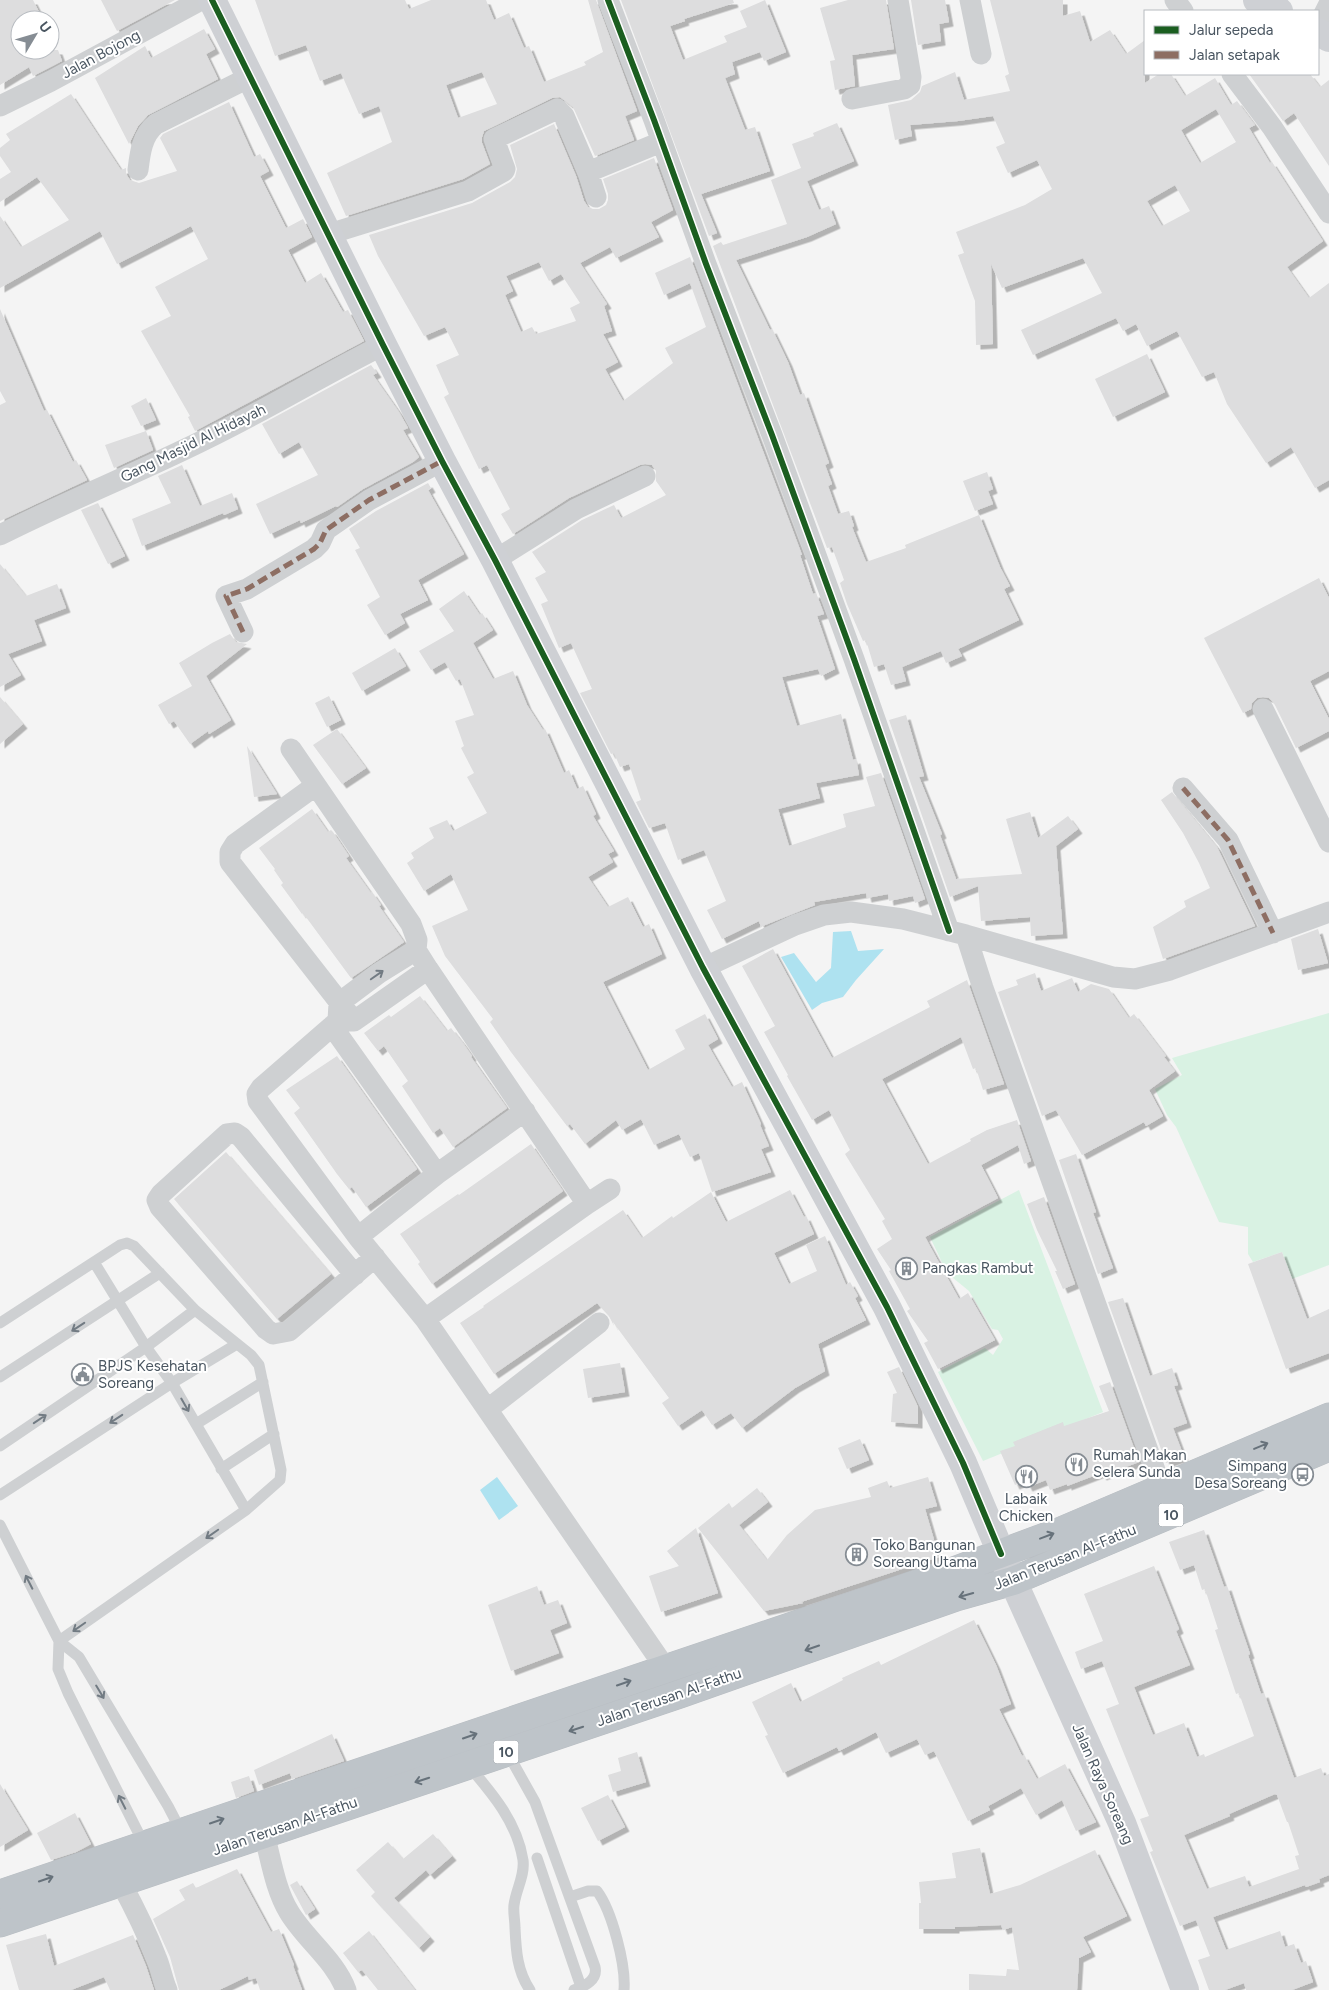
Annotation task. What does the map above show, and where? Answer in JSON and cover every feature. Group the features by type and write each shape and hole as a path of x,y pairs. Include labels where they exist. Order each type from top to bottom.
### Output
{"highway":[{"name":"Jalan Terusan Al-Fathu","path":"0,1894 1001,1554 1061,1531 1329,1417"},
{"name":"Jalan Terusan Al-Fathu","path":"0,1923 690,1691 956,1597 1012,1581 1328,1451"},
{"path":"145,1846 156,1871"}],"street":[{"name":"Jalan Bojong","path":"0,106 51,81 201,0"},
{"name":"Jalan Raya Soreang","path":"212,0 383,345 442,461 496,560 702,968 887,1307 963,1463 1012,1581 1122,1823 1185,1990"},
{"path":"608,0 957,933 983,988 1161,1487"},
{"path":"852,99 904,89 910,85 911,77 898,0"},
{"path":"970,0 981,54"},
{"path":"1175,0 1183,10"},
{"path":"1257,0 1277,10"},
{"path":"1319,24 1329,4"},
{"path":"1233,75 1272,127 1329,213"},
{"path":"138,170 148,130 156,124 250,76"},
{"path":"329,234 468,190 504,171 505,169 493,142 495,138 558,109 564,116 588,172 596,197"},
{"path":"588,172 661,142"},
{"name":"Gang Masjid Al Hidayah","path":"0,535 205,440 261,411 323,375 383,345"},
{"path":"243,632 226,596 247,589 314,549 320,543 326,530 369,500 442,461"},
{"path":"496,560 576,509 645,476"},
{"path":"1263,709 1329,842"},
{"path":"291,749 411,924 418,940 416,950 587,1204"},
{"path":"315,786 235,844 230,852 230,862 341,1018 437,1174"},
{"path":"1183,788 1228,840 1273,933"},
{"path":"702,968 795,925 824,915 851,912 903,919 1113,978 1135,979 1170,970 1329,912"},
{"path":"416,950 379,973 341,1018 261,1088 257,1094 258,1101 358,1237 425,1319 666,1669"},
{"path":"341,1018 428,969"},
{"path":"358,1237 437,1174 525,1111"},
{"path":"355,1275 241,1137 235,1133 227,1134 160,1194 157,1200 160,1207 266,1329 273,1334 289,1331 355,1275 375,1257"},
{"path":"425,1319 610,1189"},
{"path":"488,1409 599,1323"},
{"path":"264,1834 284,1904 296,1923 338,1973 346,1990"},
{"path":"121,1883 145,1930 158,1962 163,1982 168,1990"}],"lane":[{"path":"0,1323 120,1246 127,1243 134,1246 195,1310 251,1355 259,1365 282,1470 280,1480 246,1510 59,1641"},
{"path":"94,1262 146,1347 172,1383 246,1510"},
{"path":"0,1377 160,1273"},
{"path":"0,1446 146,1347 195,1310"},
{"path":"0,1495 172,1383 237,1344"},
{"path":"196,1424 263,1382"},
{"path":"221,1469 274,1434"},
{"path":"0,1525 59,1641 79,1657 168,1806 182,1833"},
{"path":"59,1641 58,1669 68,1693 145,1846"},
{"path":"507,1752 535,1802 596,1972 588,1984 578,1989 537,1858"},
{"path":"468,1765 487,1788 515,1830 523,1861 523,1877 514,1905 517,1960 530,1990"},
{"path":"523,1861 555,1854"},
{"path":"570,1897 588,1891 597,1891 604,1899 618,1939 624,1990"}],"green space":[{"path":"1329,1013 1329,1265 1292,1279 1282,1252 1253,1262 1248,1254 1248,1227 1219,1222 1176,1127 1167,1115 1155,1089 1182,1075 1172,1058"},
{"path":"1019,1190 1103,1412 983,1461 938,1372 985,1348 993,1355 1003,1339 998,1330 992,1329 969,1291 947,1273 930,1237"}],"water":[{"path":"851,931 858,951 884,949 843,997 822,1003 812,1010 781,957 794,953 816,982 831,968 833,932"},
{"path":"497,1477 518,1506 499,1520 480,1490"}],"building":[{"path":"0,0 33,0 38,10 10,10 10,60 60,60 60,56 62,61 33,76 29,67 0,85"},
{"path":"101,0 175,0 117,31"},
{"path":"255,0 405,0 409,9 431,0 486,0 494,20 509,13 524,48 529,46 544,82 586,65 584,62 603,52 588,0 596,0 637,111 625,116 634,140 595,156 573,107 560,97 552,98 484,131 482,143 490,164 463,179 346,216 327,173 392,142 379,106 359,114 341,73 320,81 306,45 275,56","holes":["482,72 497,104 458,118 446,85"]},
{"path":"621,0 733,0 734,3 684,19 685,21 670,26 683,60 727,42 724,36 747,27 740,11 765,0 786,52 764,61 760,52 732,62 735,74 725,78 745,130 755,127 770,171 701,194 717,233 709,236"},
{"path":"848,0 886,0 894,49 852,55 855,86 835,90 830,61 835,60 820,8"},
{"path":"911,0 945,0 949,22 939,24 941,41 918,45"},
{"path":"990,0 1063,0 1063,16 1080,11 1090,42 1110,30 1126,54 1144,41 1145,83 1157,75 1172,75 1185,96 1215,78 1231,105 1237,101 1255,125 1249,128 1270,163 1272,162 1323,241 1287,267 1309,298 1329,283 1329,480 1315,488 1291,447 1266,463 1227,404 1214,372 1202,377 1177,331 1147,346 1136,324 1123,331 1116,318 1033,355 1021,330 1102,293 1083,258 1002,288 991,264 993,344 976,345 975,301 958,255 964,253 956,232 1025,205 1052,189 1037,160 1008,173 996,147 1005,143 993,116 910,125 912,136 895,140 888,105 911,100 920,92 922,86 955,72 964,100 1010,91 1005,76 1009,74","holes":["1216,109 1236,142 1200,163 1181,130","1175,185 1190,211 1162,226 1147,201"]},
{"path":"204,29 215,49 206,54 218,79 148,115 138,126 129,144 95,78 145,46 151,58"},
{"path":"1250,75 1311,75 1320,87 1329,80 1329,166 1294,113 1283,121"},
{"path":"71,94 121,170 126,168 126,174 130,180 139,183 177,171 160,138 163,134 229,102 254,157 260,154 269,171 260,176 286,228 303,219 312,237 288,250 305,283 321,273 343,312 348,310 364,341 195,431 188,417 190,416 141,331 171,316 155,287 208,259 191,226 117,264 100,231 0,288 0,216 21,247 69,220 37,177 0,202 0,179 11,172 0,156 0,148 10,140 6,134"},
{"path":"837,123 854,161 807,181 819,210 829,206 836,224 807,237 736,260 770,330 772,329 788,362 800,395 804,393 829,463 825,465 832,484 828,486 838,514 849,511 854,526 852,527 866,562 906,548 905,545 979,515 1000,567 1010,586 1004,589 1019,620 958,649 962,656 946,663 941,651 902,667 906,681 891,685 884,664 874,667 866,640 863,641 847,604 840,583 844,580 832,547 827,548 713,246 721,242 723,245 787,224 771,180 801,168 792,144 814,136 813,133"},
{"path":"554,124 576,176 584,201 588,207 593,209 599,209 606,205 608,200 603,179 654,158 673,210 651,222 659,237 616,258 610,247 580,263 607,304 604,306 612,331 603,334 618,362 605,369 623,401 673,363 665,348 706,327 690,283 664,295 655,273 690,257 802,555 800,555 813,594 816,593 824,614 817,616 835,669 821,676 818,669 782,677 797,726 841,714 853,760 856,759 859,775 816,783 820,798 778,809 789,846 846,827 843,814 875,806 866,777 881,773 925,899 915,903 913,896 889,901 888,894 867,898 866,893 814,902 815,905 761,927 759,921 722,939 707,910 726,901 704,850 678,860 665,823 649,828 636,802 641,800 629,764 620,767 614,753 611,754 580,693 592,689 571,643 559,648 541,604 548,601 535,578 546,572 532,552 582,520 614,505 621,518 666,495 656,481 656,471 652,465 640,465 569,498 513,534 501,514 510,509 487,465 479,469 444,397 449,394 436,365 459,355 445,327 424,336 378,256 369,235 472,203 510,182 515,177 517,169 510,145","holes":["539,262 549,281 561,274 580,303 570,308 576,321 536,334 532,327 521,332 505,295 513,291 506,276"]},
{"path":"0,309 44,411 47,410 73,462 76,460 87,480 0,521 0,405 6,402 0,391"},
{"path":"1147,354 1165,392 1113,417 1095,379"},
{"path":"371,365 377,373 373,375 408,428 403,430 419,457 363,489 337,507 301,523 300,520 270,534 256,504 318,475 299,442 279,454 262,424"},
{"path":"146,398 156,420 141,426 131,406"},
{"path":"146,431 153,450 114,468 105,445"},
{"path":"182,465 200,506 232,493 238,509 224,515 223,513 142,546 132,519 171,503 158,476"},
{"path":"987,472 993,489 988,491 993,504 975,511 963,481"},
{"path":"428,483 431,488 428,490 464,554 418,580 428,600 400,614 405,623 385,635 367,605 380,597 355,550 360,548 349,529 376,511"},
{"path":"98,503 125,556 108,564 81,510"},
{"path":"0,564 26,596 57,584 66,608 34,620 42,641 8,654 21,675 0,687"},
{"path":"1319,578 1329,598 1329,671 1310,681 1329,719 1329,731 1296,748 1274,703 1269,698 1257,698 1252,703 1251,709 1243,713 1204,638"},
{"path":"464,591 493,630 473,643 493,679 513,671 527,705 543,730 545,729 564,773 569,770 577,789 583,786 596,814 593,816 614,851 608,854 613,862 588,877 608,907 628,897 643,927 649,924 662,954 603,982 648,1070 685,1049 675,1030 705,1014 718,1039 708,1045 732,1087 742,1082 761,1124 769,1146 761,1149 771,1172 712,1192 699,1153 690,1157 679,1134 654,1145 641,1119 622,1130 616,1120 585,1144 570,1124 567,1126 511,1052 490,1022 493,1019 445,956 432,926 468,910 451,874 424,891 407,863 414,858 411,853 434,838 429,828 447,820 453,831 487,813 467,777 474,773 461,748 464,746 455,721 474,715 460,679 456,681 445,662 431,670 419,651 454,631 439,609"},
{"path":"230,634 236,642 247,644 206,676 231,720 209,734 208,731 190,744 174,721 169,724 158,705 192,686 179,663"},
{"path":"395,648 406,666 362,691 352,673"},
{"path":"329,696 341,720 327,727 315,703"},
{"path":"0,697 23,724 0,744"},
{"path":"906,715 924,776 919,777 942,834 940,835 956,879 1022,874 1006,819 1030,812 1038,838 1068,816 1078,829 1056,846 1063,934 1031,936 1030,917 981,921 978,886 950,897 889,720"},
{"path":"337,729 366,768 342,784 313,745"},
{"path":"247,746 277,794 254,797"},
{"path":"1172,792 1217,847 1255,926 1163,959 1153,927 1186,907 1184,901 1210,888 1183,833 1161,800"},
{"path":"312,809 328,832 331,830 333,832 349,856 346,858 381,905 379,906 404,942 351,978 281,885 283,883 275,869 259,848"},
{"path":"1318,929 1328,963 1298,970 1291,939"},
{"path":"773,949 832,1058 930,1007 927,1001 967,980 1004,1084 983,1090 976,1068 973,1069 961,1037 882,1079 928,1164 971,1141 970,1139 987,1130 1017,1120 1031,1161 1024,1164 1018,1145 981,1165 998,1198 925,1237 959,1299 968,1293 995,1340 938,1369 924,1343 928,1341 907,1311 910,1309 889,1271 891,1270 877,1249 892,1239 882,1221 885,1219 845,1154 850,1150 829,1110 812,1120 764,1032 775,1026 742,966"},
{"path":"1035,973 1041,991 1072,978 1078,992 1091,984 1109,989 1129,1018 1134,1014 1175,1071 1149,1090 1163,1116 1146,1126 1144,1122 1082,1155 1056,1110 1042,1116 998,992 1018,985 1016,980"},
{"path":"420,996 447,1031 451,1028 463,1043 507,1108 453,1147 440,1128 433,1133 402,1086 408,1081 384,1046 378,1051 364,1033 389,1015 391,1017"},
{"path":"337,1056 417,1169 366,1207 352,1187 349,1189 337,1174 294,1113 300,1108 286,1090"},
{"path":"531,1144 563,1191 432,1284 418,1264 420,1262 400,1234"},
{"path":"226,1152 331,1274 277,1319 174,1199"},
{"path":"1076,1154 1096,1212 1093,1213 1113,1268 1098,1274 1059,1160"},
{"path":"790,1190 804,1217 806,1216 814,1234 774,1253 789,1284 817,1271 806,1245 825,1236 846,1285 850,1282 858,1296 855,1298 866,1320 818,1344 825,1371 795,1388 742,1428 731,1413 712,1425 702,1410 678,1426 662,1403 669,1398 613,1322 614,1326 609,1316 597,1303 494,1374 460,1323 623,1210 642,1238 672,1216 673,1218 711,1192 726,1222"},
{"path":"1044,1197 1075,1284 1063,1289 1027,1204"},
{"path":"1282,1252 1307,1319 1329,1309 1329,1353 1286,1369 1248,1264"},
{"path":"1123,1298 1150,1376 1172,1368 1178,1385 1174,1386 1187,1423 1173,1428 1184,1457 1166,1463 1108,1302"},
{"path":"620,1363 625,1392 588,1398 583,1369"},
{"path":"899,1367 918,1407 918,1424 891,1422 893,1394 897,1393 887,1372"},
{"path":"1110,1382 1139,1462 1102,1476 1101,1473 1067,1486 1067,1484 1050,1490 1046,1480 1028,1487 1025,1481 1015,1485 1000,1451 1015,1446 1013,1442 1063,1422 1064,1426 1109,1411 1099,1386"},
{"path":"860,1439 869,1460 847,1469 838,1448"},
{"path":"928,1477 937,1506 925,1509 939,1557 801,1602 803,1603 764,1611 698,1528 729,1503 732,1508 757,1488 768,1502 739,1525 767,1560 787,1535 815,1510 871,1497 868,1488 887,1481 890,1488"},
{"path":"696,1528 718,1593 661,1612 649,1576 679,1566 667,1551"},
{"path":"1204,1530 1224,1587 1227,1586 1250,1654 1248,1655 1261,1694 1264,1693 1294,1778 1321,1768 1324,1776 1329,1774 1329,1875 1319,1879 1320,1882 1306,1887 1305,1885 1213,1917 1226,1950 1280,1931 1285,1947 1294,1944 1301,1963 1306,1961 1313,1982 1292,1990 1246,1990 1244,1983 1225,1990 1209,1990 1198,1960 1210,1956 1196,1920 1180,1926 1150,1852 1153,1851 1140,1819 1149,1816 1106,1709 1119,1704 1102,1661 1081,1669 1075,1652 1103,1641 1084,1594 1154,1566 1179,1629 1176,1631 1190,1665 1134,1687 1153,1735 1184,1723 1197,1757 1204,1754 1205,1757 1254,1736 1239,1693 1236,1694 1215,1630 1218,1629 1205,1589 1202,1590 1194,1565 1180,1570 1169,1542","holes":["1275,1794 1299,1855 1295,1856 1299,1869 1249,1887 1245,1876 1207,1889 1184,1835 1230,1816 1229,1814"]},
{"path":"537,1586 544,1605 558,1600 567,1623 550,1630 559,1653 511,1671 488,1605"},
{"path":"974,1620 996,1665 1011,1704 999,1709 1022,1756 1024,1755 1037,1779 1065,1764 1096,1822 1076,1831 1062,1800 1036,1815 1021,1788 988,1806 990,1810 968,1821 934,1751 925,1755 917,1739 886,1753 876,1732 839,1751 837,1747 783,1773 765,1736 768,1735 752,1702 791,1683 800,1702 843,1680 842,1678 879,1661 881,1665"},
{"path":"332,1734 344,1761 292,1779 290,1773 259,1785 254,1770"},
{"path":"637,1752 646,1782 613,1792 608,1775 621,1771 618,1758"},
{"path":"249,1776 254,1791 236,1798 231,1782"},
{"path":"0,1784 28,1830 0,1847"},
{"path":"608,1795 625,1827 598,1841 581,1808"},
{"path":"75,1813 91,1844 76,1852 51,1860 37,1833"},
{"path":"433,1834 452,1856 430,1875 426,1870 394,1898 430,1937 419,1948 371,1896 375,1892 356,1870 388,1842 403,1859"},
{"path":"980,1848 990,1894 1020,1885 1095,1850 1127,1916 1083,1937 1091,1952 1079,1958 1077,1990 969,1990 969,1974 1006,1976 1007,1969 1019,1970 1012,1927 1003,1930 1001,1925 955,1927 955,1929 919,1929 919,1903 921,1903 919,1882 956,1878 952,1853"},
{"path":"237,1869 271,1932 279,1929 302,1990 260,1990 256,1978 249,1980 248,1976 219,1990 179,1990 170,1957 153,1919 185,1900 179,1890 193,1883 196,1888"},
{"path":"297,1881 315,1909 306,1915 290,1885"},
{"path":"369,1931 415,1990 378,1990 362,1970 358,1972 343,1953"},
{"path":"46,1934 54,1966 133,1935 154,1990 110,1990 104,1977 71,1990 19,1990 6,1945"}],"marked path":[{"path":"243,632 226,596 247,589 314,549 320,543 326,530 369,500 442,461"},
{"path":"1183,788 1228,840 1273,933"}],"cycle path":[{"path":"212,0 383,345 703,968 887,1307 963,1463 1001,1554"},
{"path":"608,0 772,435 854,659 949,931"}],"place":[{"name":"Pangkas Rambut","path":"906,1268"},
{"name":"BPJS Kesehatan Soreang","path":"82,1375"},
{"name":"Rumah Makan Selera Sunda","path":"1077,1464"},
{"name":"Simpang Desa Soreang","path":"1303,1475"},
{"name":"Labaik Chicken","path":"1026,1476"},
{"name":"Toko Bangunan Soreang Utama","path":"857,1554"}]}
